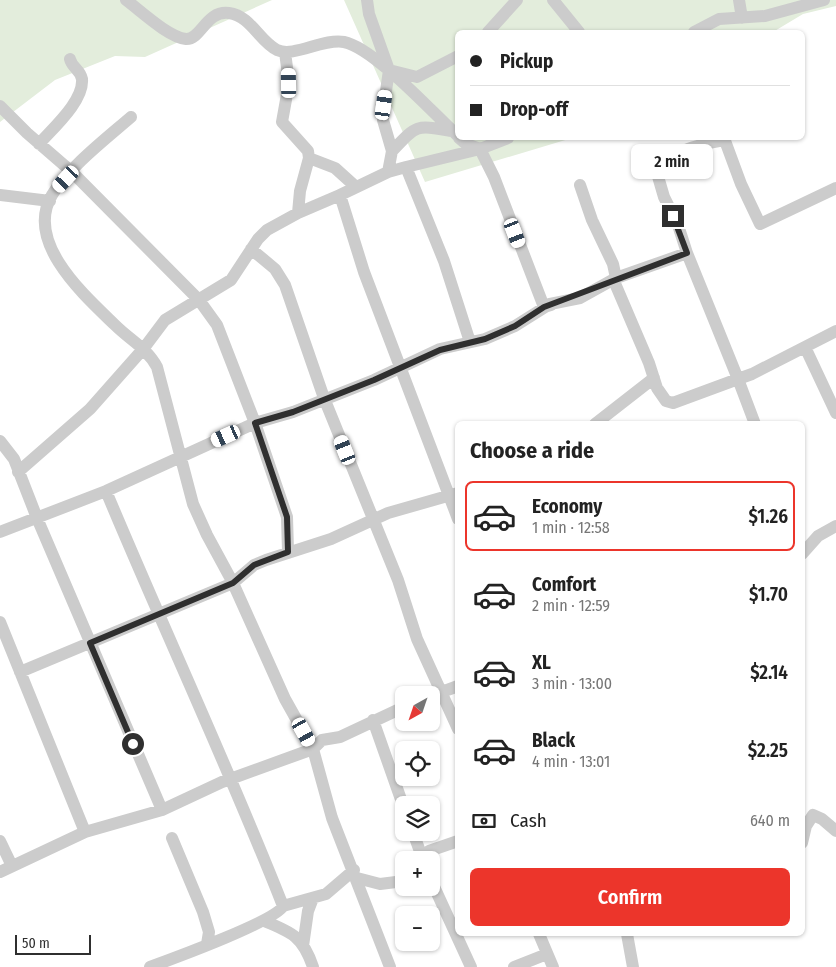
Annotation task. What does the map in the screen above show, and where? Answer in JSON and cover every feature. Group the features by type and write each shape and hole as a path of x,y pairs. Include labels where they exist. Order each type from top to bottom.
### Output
{"street":[{"path":"126,0 168,32 186,38 192,38 213,16 224,13 234,14 250,24 277,50 286,52 317,44 344,42 360,48 389,70 455,134"},
{"path":"367,0 389,70 384,120 392,151 388,172"},
{"path":"490,30 517,0"},
{"path":"553,0 577,30"},
{"path":"739,0 742,18"},
{"path":"698,30 719,19 784,12 821,0"},
{"path":"286,52 289,83 282,122 308,151 309,158 302,184 298,213"},
{"path":"389,70 417,77 455,58"},
{"path":"39,144 73,106 80,93 82,80 80,71 71,63 70,59"},
{"path":"0,106 39,144 72,172 199,300 217,325 286,510 288,552"},
{"path":"131,116 72,172 50,201 45,220 54,258 84,296 123,332 144,348 157,367 195,509 233,583 285,699 313,749 332,818 356,874 390,967"},
{"path":"392,151 409,133 420,126 455,135"},
{"path":"462,140 466,144 480,149 494,177 544,307"},
{"path":"18,472 90,409 144,348 165,320 231,280 251,249 267,230 298,213 388,172 480,149 503,140"},
{"path":"721,140 681,151 671,157 657,173 664,197 678,225 687,253 754,421"},
{"path":"725,140 741,184 760,224 835,192"},
{"path":"309,158 335,168 356,187"},
{"path":"406,167 444,261 470,342"},
{"path":"580,185 592,220 613,264 615,280 657,388 666,401 673,403 738,379 836,331"},
{"path":"0,195 50,201"},
{"path":"20,672 233,583 254,565 331,539 388,513 453,493 400,368 355,246 340,195"},
{"path":"251,249 275,269 285,285 324,398 398,580 434,686"},
{"path":"0,532 106,491 255,423 293,412 324,398 374,380 440,350 502,333 544,307 687,253"},
{"path":"805,347 836,413"},
{"path":"599,421 654,378"},
{"path":"0,441 12,454 37,518 162,810"},
{"path":"106,491 283,906"},
{"path":"805,547 818,536 836,526"},
{"path":"0,622 85,832"},
{"path":"440,693 455,687"},
{"path":"440,699 455,724"},
{"path":"0,872 85,832 162,810 230,780 313,749 322,740 340,737 372,720 395,711"},
{"path":"372,720 400,796"},
{"path":"805,830 813,815 822,819 836,831"},
{"path":"172,838 203,912 209,932 207,944"},
{"path":"0,841 12,866"},
{"path":"429,851 455,841"},
{"path":"356,874 380,884 395,882"},
{"path":"150,967 264,921 278,913 283,906 326,894 356,874"},
{"path":"438,896 455,932"},
{"path":"303,946 308,911 313,898"},
{"path":"264,921 295,934 313,967"},
{"path":"457,936 471,967"},
{"path":"540,936 553,967"},
{"path":"627,936 633,967"},
{"path":"514,967 547,954"}],"green space":[{"path":"0,0 272,0 145,57 115,56 55,80 0,122"},
{"path":"344,0 836,0 836,6 803,14 776,30 455,30 455,140 565,140 425,182"}],"route":[{"path":"133,744 90,643 233,583 254,565 288,552 287,517 284,503 255,423 293,412 324,398 355,388 448,347 485,339 502,333 544,307 616,278 687,253 673,216"}]}
